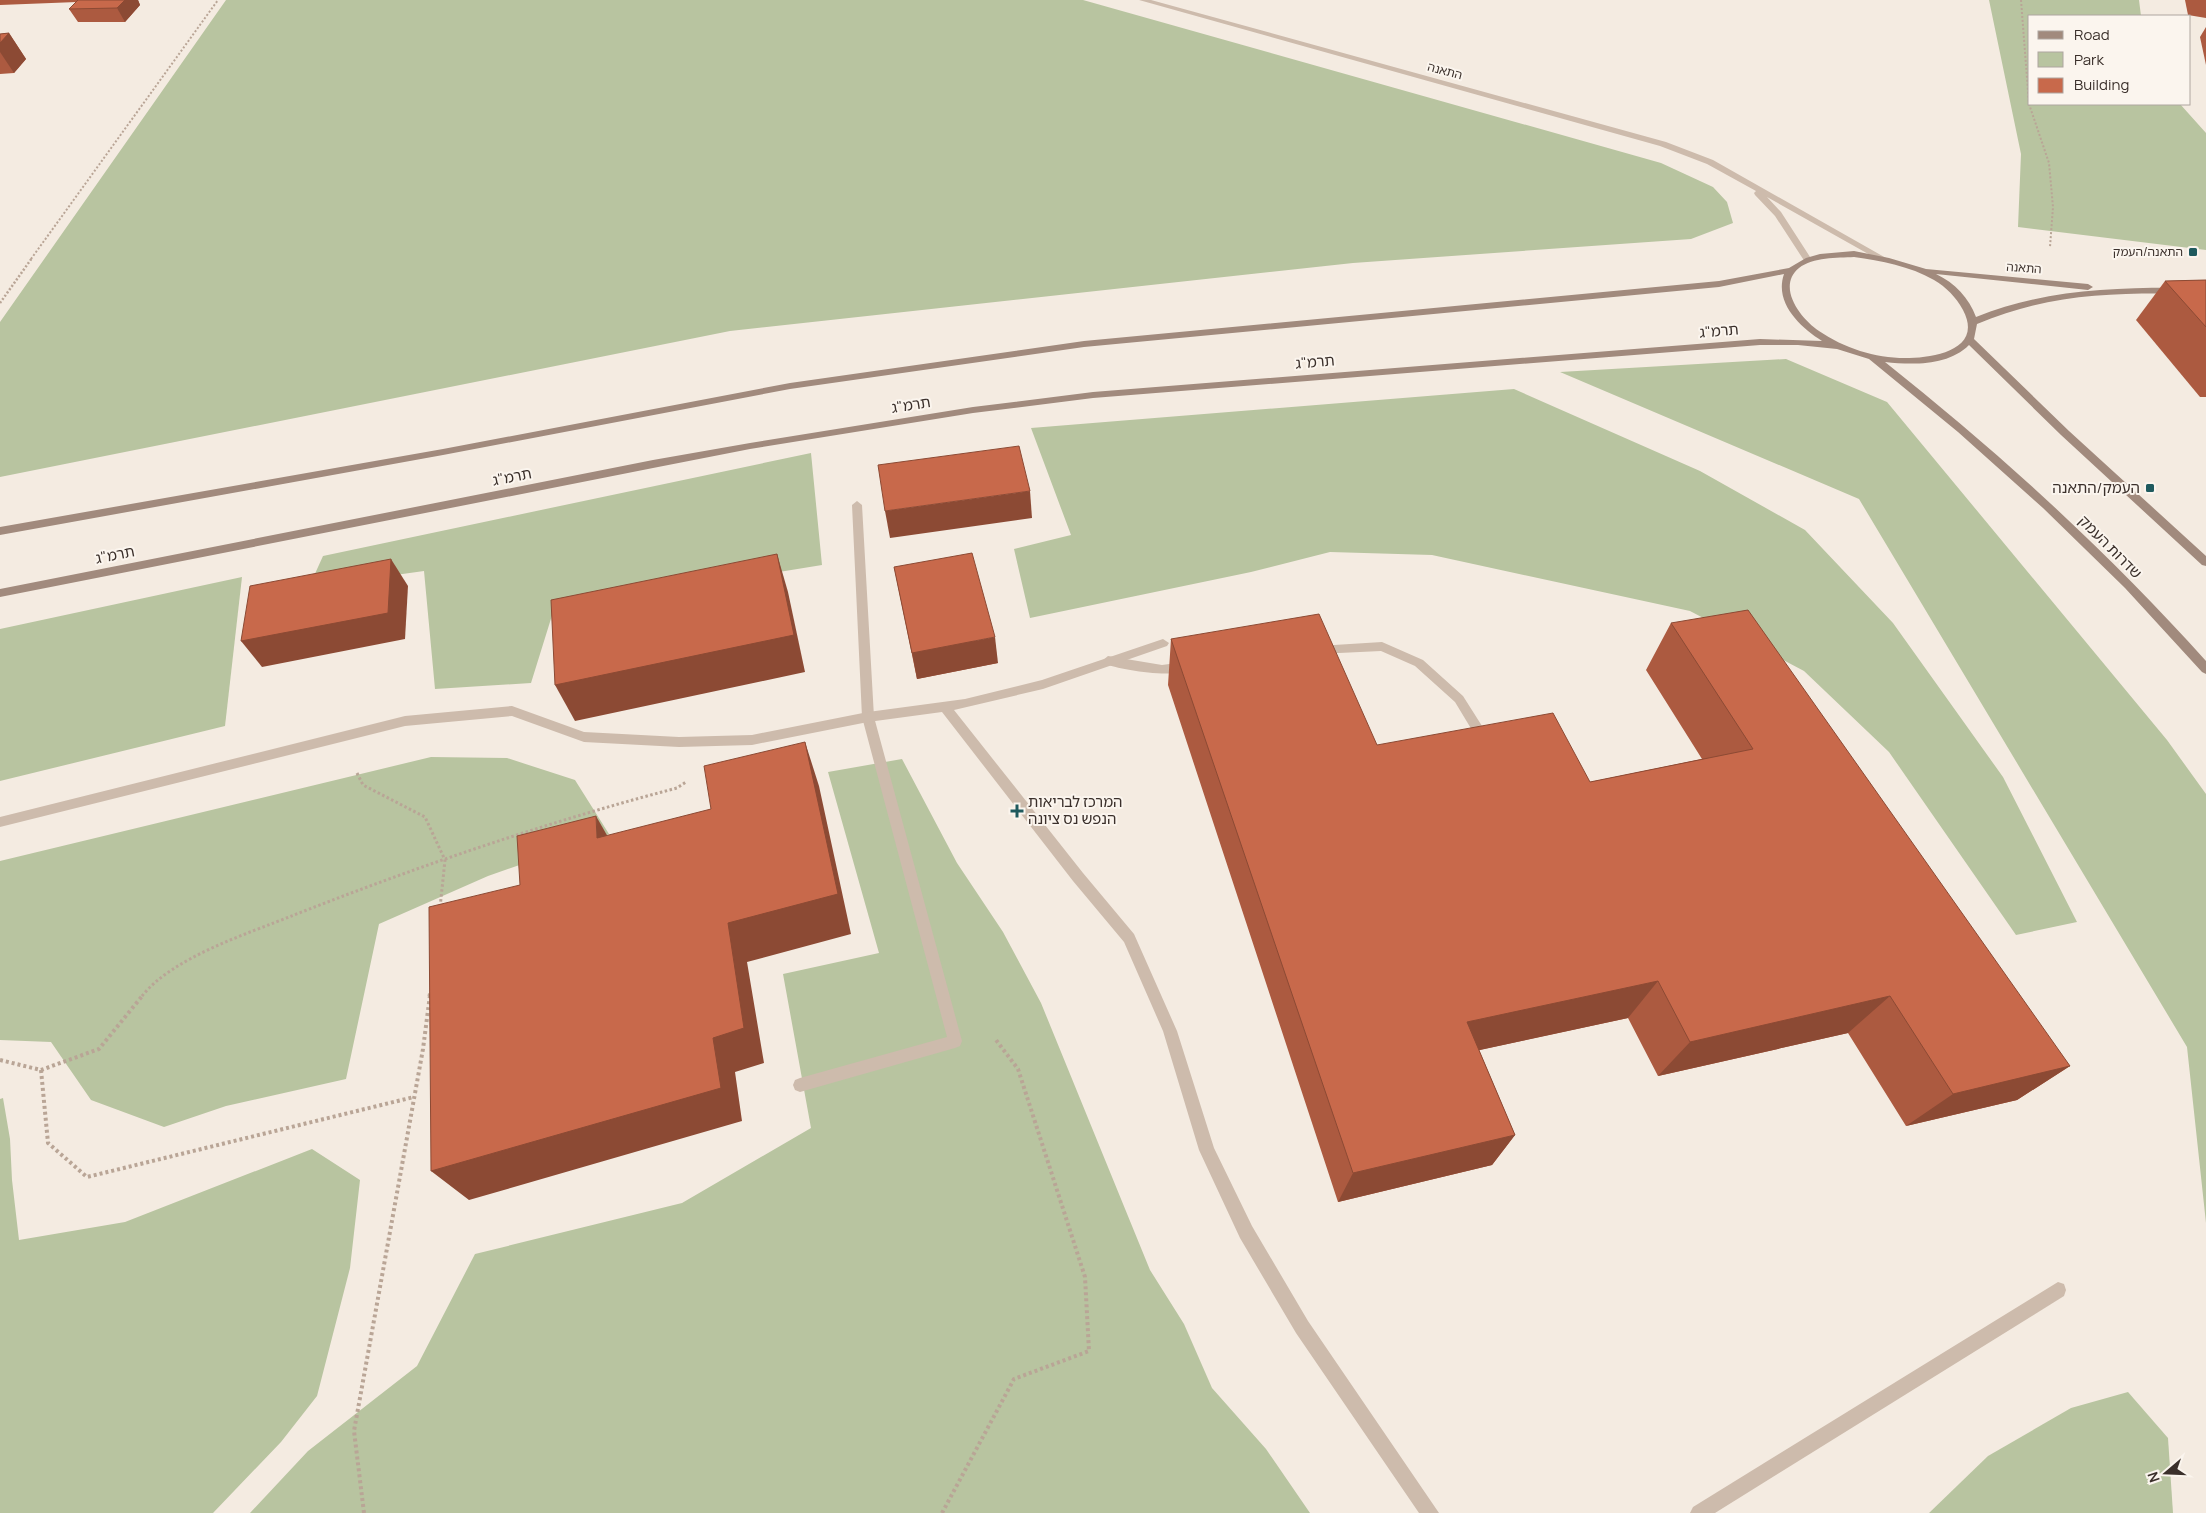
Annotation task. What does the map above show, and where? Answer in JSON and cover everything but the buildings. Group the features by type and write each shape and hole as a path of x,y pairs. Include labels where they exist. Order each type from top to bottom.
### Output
{"street":[{"name":"התאנה","path":"1143,0 1664,144 1710,162 1882,258"},
{"name":"התאנה","path":"1736,176 1759,194 1778,214 1808,260"},
{"path":"0,530 453,450 790,386 1084,344 1719,284 1793,270 1808,260 1829,255 1854,254 1882,258 1920,270 1940,281 1956,294 1968,308 1973,322 1969,339 1959,349 1936,358 1897,360 1871,356 1840,346 1815,332 1796,316 1786,299 1785,283 1793,270"},
{"name":"התאנה","path":"1920,270 2126,290 2206,291"},
{"name":"התאנה","path":"1973,322 2018,303 2050,296 2126,290"},
{"path":"1969,339 2065,433 2206,562"},
{"name":"תרמ\"ג","path":"0,593 662,462 973,410 1093,395 1760,342 1798,342 1840,346"},
{"name":"שדרות העמק","path":"1871,356 1933,404 2006,467 2100,557 2206,669"},
{"path":"800,1085 955,1041 868,717 857,505"},
{"path":"0,822 405,721 512,711 584,737 679,742 752,740 868,717 965,704 1043,684 1163,643"},
{"path":"1305,652 1343,647 1382,646 1419,663 1459,700 1486,743"},
{"path":"1108,661 1162,670 1200,665"},
{"path":"945,707 1072,869 1129,938 1170,1031 1207,1150 1246,1232 1302,1327 1430,1513"},
{"path":"1699,1513 2058,1290"}],"path":[{"path":"0,303 218,0"},
{"path":"2021,0 2028,104"},
{"path":"2028,105 2049,163 2053,207 2048,282"},
{"path":"339,737 363,785 425,817 445,860 439,910"},
{"path":"0,1060 41,1070 99,1049 146,992 174,967 258,930 381,881 593,810 677,788 694,777"},
{"path":"364,1513 354,1431 423,1049 430,989"},
{"path":"942,1513 1014,1380 1089,1351 1085,1277 1018,1069 990,1032"},
{"path":"41,1070 48,1143 86,1177 229,1144 414,1097"}],"green space":[{"path":"226,0 1083,0 1661,163 1713,187 1727,202 1733,223 1691,239 1353,263 730,331 0,477 0,322"},
{"path":"1989,0 2139,0 2141,15 2028,15 2028,105 2181,105 2206,133 2206,250 2018,227 2021,154"},
{"path":"1786,359 1887,402 2167,740 2206,794 2206,1223 2187,1047 1859,499 1560,372"},
{"path":"1514,389 1700,471 1805,530 1893,623 2003,777 2077,922 2016,935 1889,752 1804,671 1690,611 1432,555 1330,552 1251,572 1030,618 1014,549 1071,535 1031,428"},
{"path":"811,453 822,565 554,609 531,683 435,689 424,571 309,587 323,556"},
{"path":"242,577 225,726 0,781 0,629"},
{"path":"431,757 507,758 575,780 609,834 488,876 379,924 346,1079 226,1106 164,1127 91,1100 51,1042 0,1040 0,861"},
{"path":"902,759 957,863 1003,932 1041,1003 1150,1270 1184,1324 1212,1388 1266,1449 1310,1513 250,1513 308,1451 417,1366 475,1254 682,1203 811,1128 783,974 879,953 828,772"},
{"path":"3,1098 10,1139 12,1180 19,1240 125,1222 312,1149 360,1180 350,1268 317,1396 281,1442 213,1513 0,1513 0,1099"},
{"path":"2128,1392 2168,1438 2173,1513 1929,1513 1988,1456 2071,1408"}],"place":[{"name":"התאנה/העמק","path":"2193,252"},
{"name":"העמק/התאנה","path":"2150,488"},
{"name":"המרכז לבריאות הנפש נס ציונה","path":"1017,811"}]}
